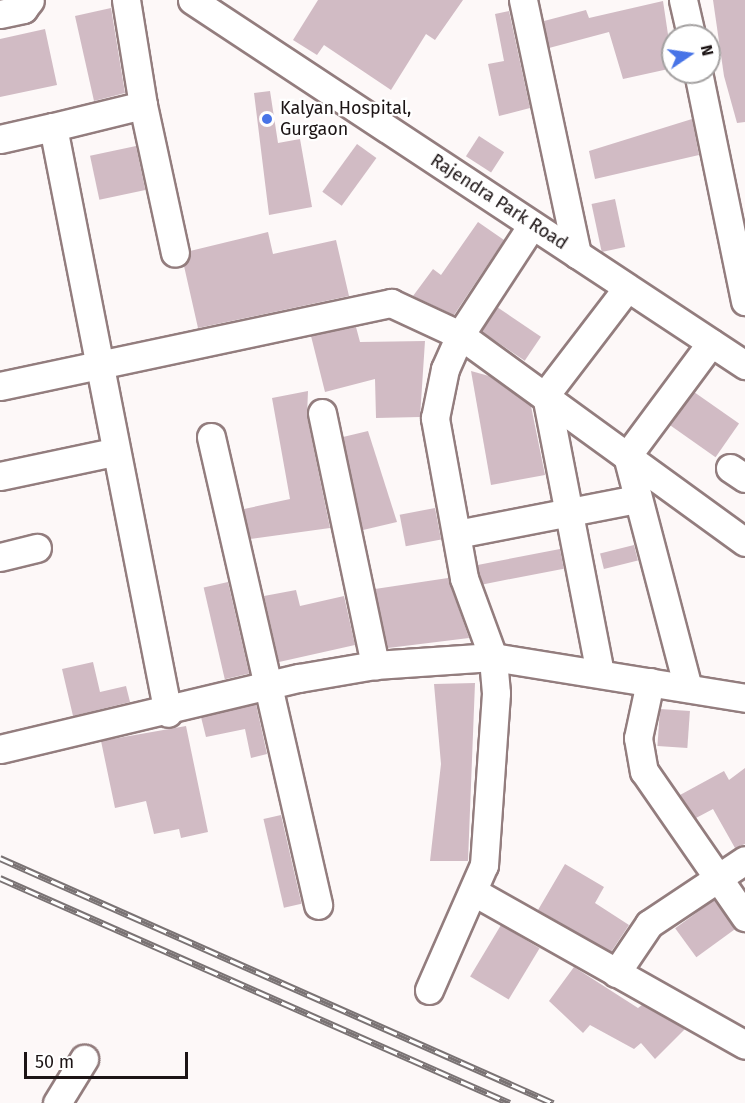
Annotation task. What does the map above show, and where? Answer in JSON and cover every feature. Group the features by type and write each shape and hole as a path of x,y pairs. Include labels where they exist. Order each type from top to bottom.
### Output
{"street":[{"path":"0,14 23,9 30,0"},
{"path":"126,0 143,105 175,253"},
{"name":"Rajendra Park Road","path":"192,0 745,365"},
{"path":"523,0 577,254"},
{"path":"683,0 688,24"},
{"path":"701,84 736,206 745,301"},
{"path":"0,139 143,105"},
{"path":"53,127 96,361 168,713"},
{"path":"429,990 484,865 495,738 493,657 472,609 435,418 445,369 460,335 532,225"},
{"path":"600,673 546,394 627,288"},
{"path":"0,386 96,361 391,303 460,335 546,394 745,542"},
{"path":"688,688 627,456 711,343"},
{"path":"322,413 375,665"},
{"path":"211,437 318,905"},
{"path":"0,476 114,452"},
{"path":"458,534 637,499"},
{"path":"0,557 37,548"},
{"path":"0,749 168,713 268,687 375,665 493,657 745,698"},
{"path":"650,682 638,738 644,771 745,917"},
{"path":"616,973 649,924 716,876 745,860"},
{"path":"474,892 745,1045"},
{"path":"57,1103 84,1059"}],"building":[{"path":"318,0 463,0 435,40 426,34 391,90 324,45 317,55 293,40"},
{"path":"713,0 745,0 745,122 737,123 724,76 721,55 721,24 716,24"},
{"path":"663,1 666,24 661,24 661,71 623,79 609,32 549,48 544,21 586,10 589,18"},
{"path":"111,8 125,93 94,101 75,16"},
{"path":"509,11 530,108 499,116 488,64 504,61 495,14"},
{"path":"45,29 57,85 0,97 0,39"},
{"path":"270,91 278,143 300,139 312,207 269,215 254,93"},
{"path":"692,119 699,155 595,179 589,151"},
{"path":"479,136 504,152 491,172 466,156"},
{"path":"357,144 376,158 342,206 322,192"},
{"path":"136,146 145,190 99,200 90,156"},
{"path":"615,199 625,247 602,252 592,204"},
{"path":"478,222 504,240 454,315 413,296 433,269 441,275"},
{"path":"268,232 273,254 336,240 349,296 198,328 184,266 190,251"},
{"path":"497,307 541,337 525,361 481,331"},
{"path":"356,327 360,342 425,341 420,417 376,418 375,379 325,392 311,336"},
{"path":"471,371 489,376 531,406 545,475 491,485"},
{"path":"308,391 307,416 330,528 250,539 244,509 290,499 272,398"},
{"path":"694,392 739,424 716,457 670,426"},
{"path":"368,431 397,522 363,530 343,437"},
{"path":"435,508 441,539 406,546 400,515"},
{"path":"634,545 638,561 604,569 600,553"},
{"path":"560,549 564,569 481,585 478,565"},
{"path":"448,578 469,638 388,648 375,589"},
{"path":"228,582 249,674 225,679 204,588"},
{"path":"296,590 300,606 344,596 355,645 279,662 264,596"},
{"path":"93,662 100,692 126,686 130,702 73,716 62,669"},
{"path":"475,683 468,861 430,861 441,764 434,684"},
{"path":"256,704 267,754 251,758 245,729 206,737 201,717"},
{"path":"660,709 690,711 687,748 657,746"},
{"path":"186,726 208,832 181,838 179,829 154,834 146,801 115,808 101,741"},
{"path":"745,768 745,844 735,848 713,809 696,818 680,795 724,771 729,780"},
{"path":"281,815 301,904 284,908 263,819"},
{"path":"565,864 604,887 595,903 629,925 611,952 538,910"},
{"path":"714,900 735,929 696,957 675,928"},
{"path":"501,925 540,948 509,1000 470,976"},
{"path":"574,967 638,1008 642,1005 685,1029 655,1059 641,1043 634,1049 590,1025 583,1033 549,1001"}],"railway":[{"path":"0,858 553,1103"},
{"path":"0,878 510,1103"}],"place":[{"name":"Kalyan Hospital, Gurgaon","path":"267,119"}]}
